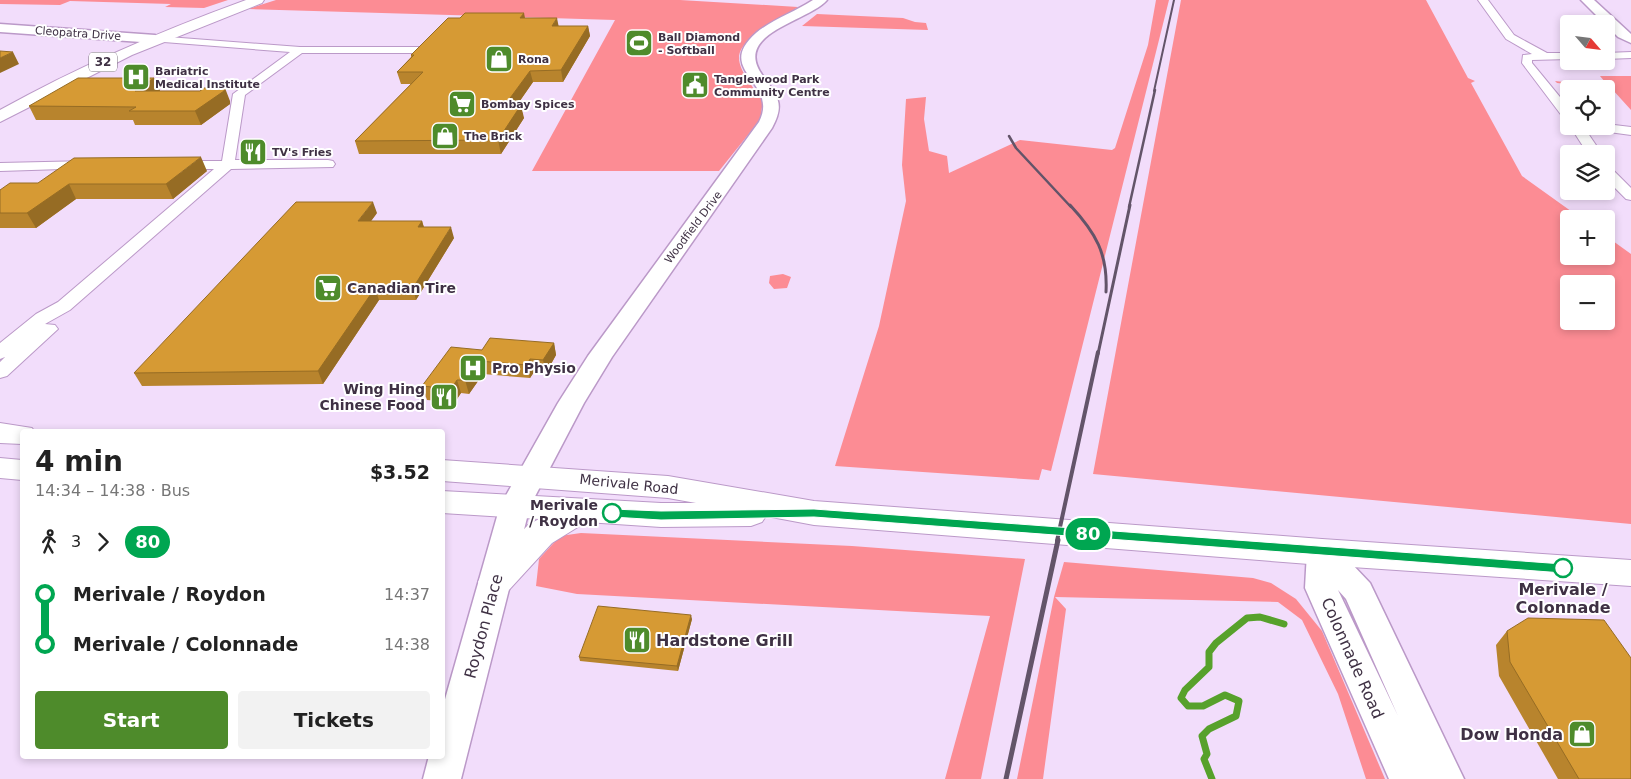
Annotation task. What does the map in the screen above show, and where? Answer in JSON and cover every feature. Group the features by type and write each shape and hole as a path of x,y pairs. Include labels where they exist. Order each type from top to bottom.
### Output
{"main road":[{"name":"32","path":"0,103 63,72 241,0"},
{"name":"32","path":"0,117 72,77 147,39 258,0"},
{"path":"0,433 20,435"},
{"path":"0,468 20,470"},
{"name":"Merivale Road","path":"445,470 668,487 814,513"},
{"name":"Merivale Road","path":"445,502 661,515 814,513 1322,552 1631,573"},
{"path":"495,582 540,534 578,511"}],"street":[{"name":"Woodfield Drive","path":"532,476 600,356 764,128 770,116 772,103 749,64 748,55 755,41 821,0"},
{"path":"1483,0 1510,37 1544,56"},
{"path":"1587,0 1622,34 1631,39"},
{"name":"Cleopatra Drive","path":"0,28 147,39"},
{"path":"147,39 300,50 419,50"},
{"path":"0,352 42,318 64,306 228,164 239,94 300,50"},
{"path":"1560,56 1527,57 1527,62 1560,104"},
{"path":"1615,56 1631,56"},
{"path":"1615,129 1631,131"},
{"path":"166,165 328,164"},
{"path":"0,167 104,165"},
{"path":"1615,180 1631,196"},
{"path":"0,372 63,317 64,306"},
{"name":"Roydon Place","path":"442,779 515,506 532,476"},
{"name":"Colonnade Road","path":"1322,552 1321,588 1408,779"},
{"name":"Colonnade Road","path":"1322,552 1359,592 1445,779"}],"shaded area":[{"path":"0,0 228,0 204,8 165,7 171,4 70,1 60,5 0,4"},
{"path":"276,0 680,0 798,7 754,35 741,49 739,62 741,68 763,101 760,120 719,171 532,171 615,20 248,9"},
{"path":"1156,0 1169,0 1051,471 1042,469 1039,480 835,466 879,326 906,201 902,165 906,99 926,97 924,119 929,151 947,156 949,173 1020,140 1112,150 1115,148 1148,45"},
{"path":"1181,0 1426,0 1468,78 1475,81 1471,83 1522,176 1569,210 1560,210 1560,265 1615,265 1615,242 1631,254 1631,524 1093,474"},
{"path":"817,14 903,18 926,23 928,30 802,26"},
{"path":"1600,76 1631,76 1631,110 1615,92 1615,80 1603,80"},
{"path":"783,274 791,277 787,288 774,289 769,283 770,276"},
{"path":"581,533 852,546 1025,559 981,779 945,779 990,616 577,594 536,586 539,559 560,536"},
{"path":"1064,562 1253,578 1271,583 1296,599 1322,631 1385,779 1366,779 1338,694 1302,620 1278,602 1055,597 1066,609 1043,779 1017,779 1054,597"}],"building":[{"path":"465,13 524,13 520,18 557,18 552,26 588,26 561,70 530,71 505,105 521,105 498,140 355,141 423,72 397,72 414,55 411,55 448,18 460,18"},
{"path":"0,51 13,52 0,58"},
{"path":"78,78 154,78 135,91 200,91 204,88 225,88 224,91 195,111 129,111 136,107 29,106"},
{"path":"201,157 166,184 69,184 27,213 0,213 0,190 10,183 38,183 74,158"},
{"name":"Canadian Tire","path":"296,202 373,202 358,221 422,221 418,227 451,227 413,288 375,288 318,371 134,373"},
{"path":"490,338 554,343 543,360 530,359 527,365 479,361 465,380 457,380 451,389 422,386 451,347 482,350"},
{"name":"Hardstone Grill","path":"598,606 691,615 677,666 579,657"},
{"name":"Dow Honda","path":"1528,618 1604,620 1631,658 1631,779 1579,779 1510,662 1507,631"}],"waterway":[{"path":"1212,779 1204,759 1207,754 1202,736 1209,729 1236,716 1239,701 1225,695 1203,706 1188,706 1181,698 1185,690 1209,667 1209,652 1216,643 1247,618 1260,617 1284,624"}],"railway":[{"path":"1154,91 1174,0"},
{"path":"1129,207 1155,90"},
{"path":"1009,136 1016,148 1071,207"},
{"path":"1070,205 1087,225 1098,245 1105,266 1106,292"},
{"path":"1098,354 1130,205"},
{"path":"1057,541 1098,352"},
{"path":"1006,779 1058,540"}],"bus line":[{"name":"80","path":"612,513 661,515 814,513 1563,568"}],"place":[{"name":"Ball Diamond - Softball","path":"639,43"},
{"name":"Rona","path":"499,59"},
{"name":"Bariatric Medical Institute","path":"136,77"},
{"name":"Tanglewood Park Community Centre","path":"695,85"},
{"name":"Bombay Spices","path":"462,104"},
{"name":"The Brick","path":"445,136"},
{"name":"TV's Fries","path":"253,152"},
{"name":"Canadian Tire","path":"328,288"},
{"name":"Pro Physio","path":"473,368"},
{"name":"Wing Hing Chinese Food","path":"444,397"},
{"name":"Merivale / Roydon","path":"612,513"},
{"name":"Merivale / Colonnade","path":"1563,568"},
{"name":"Hardstone Grill","path":"637,640"},
{"name":"Dow Honda","path":"1582,734"}]}
